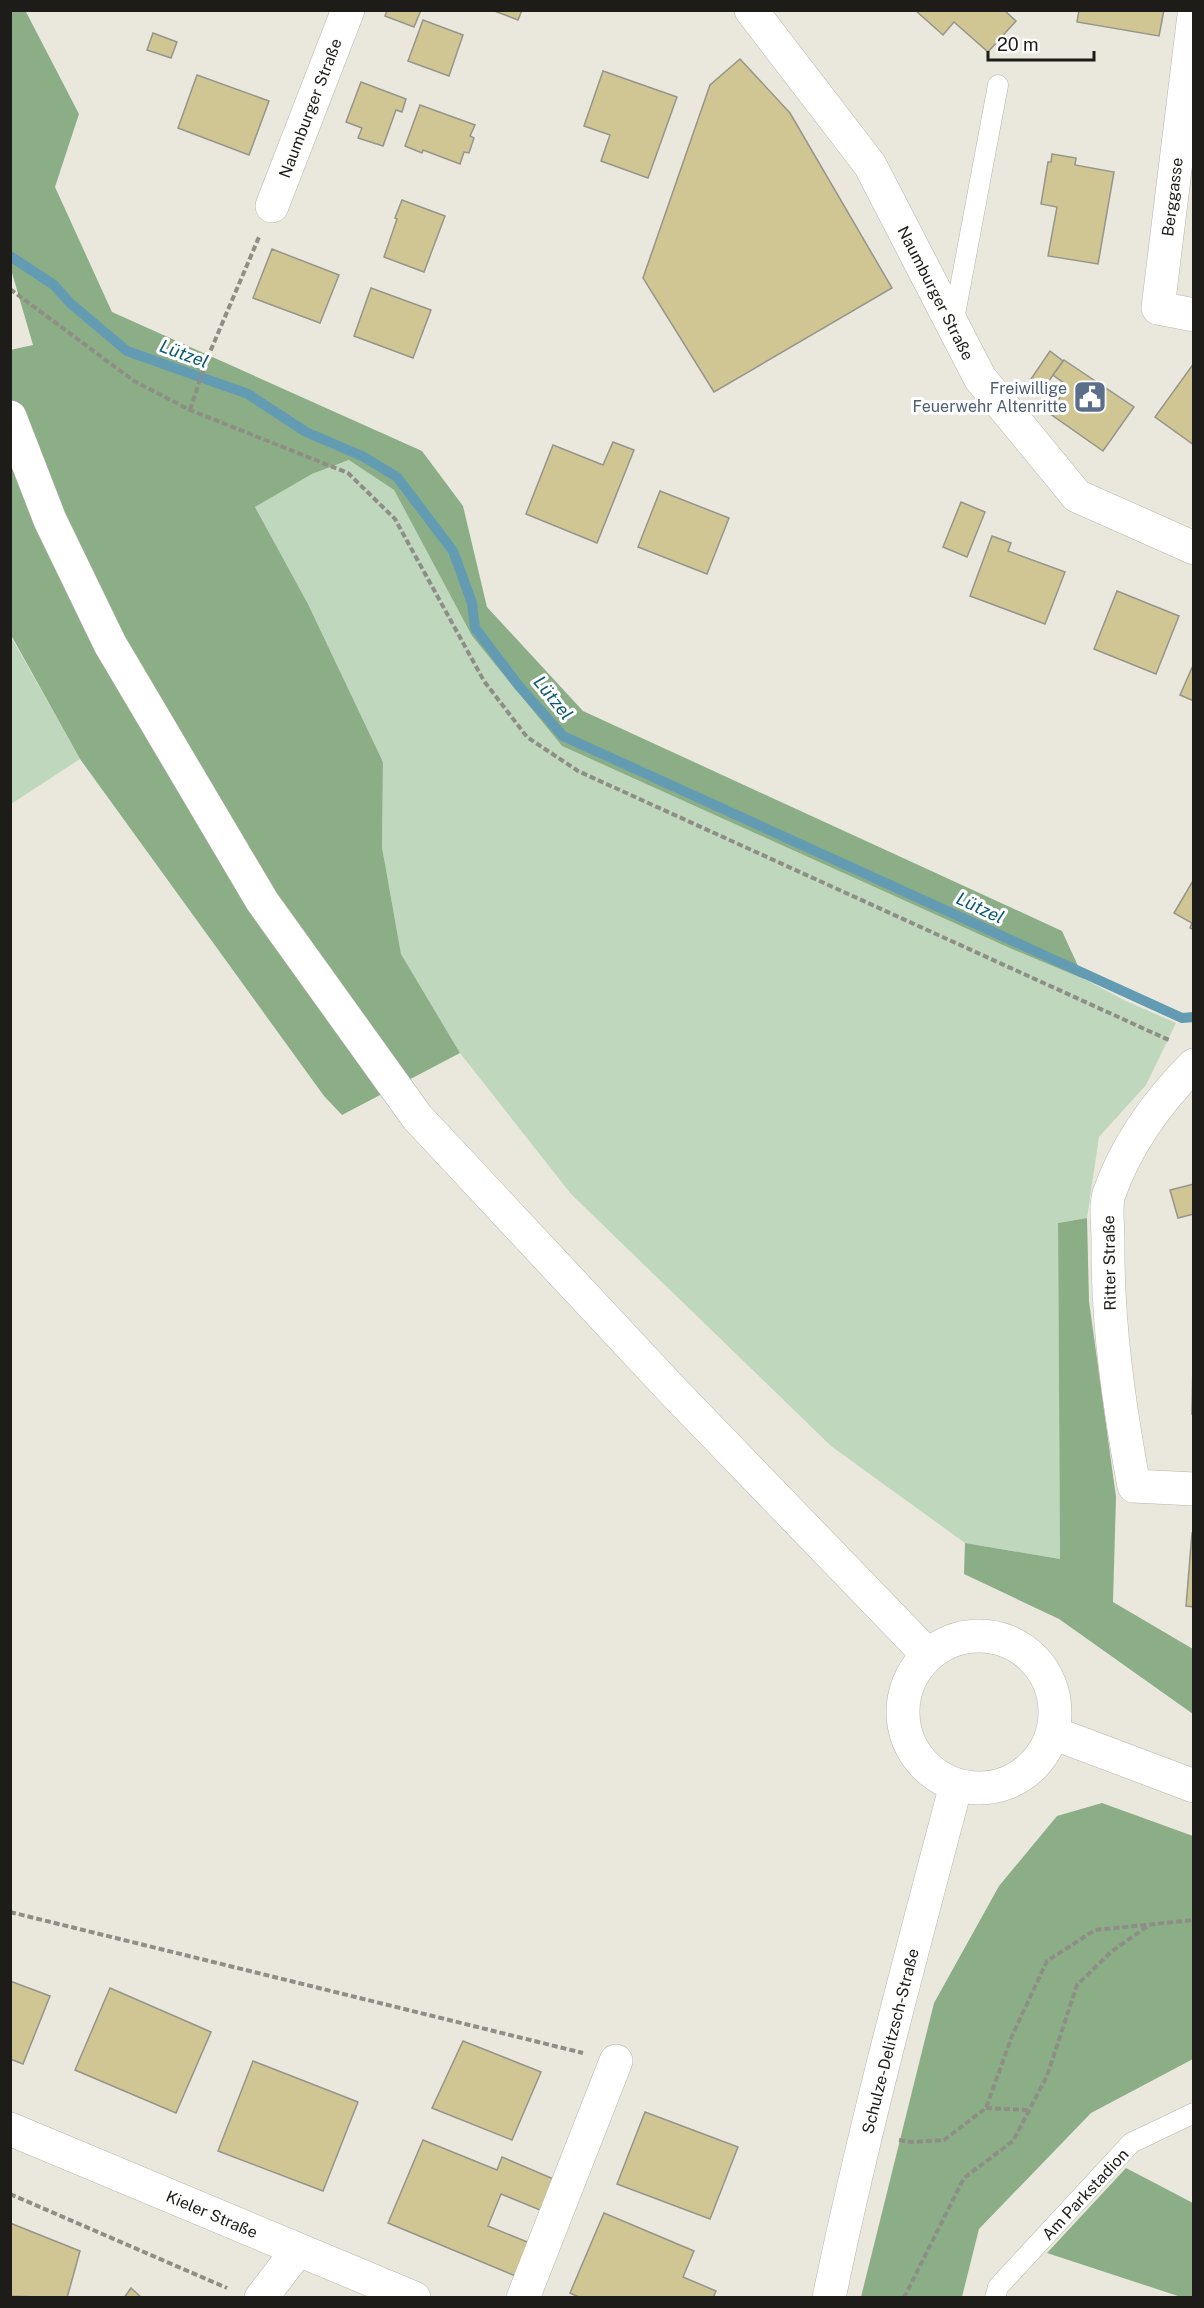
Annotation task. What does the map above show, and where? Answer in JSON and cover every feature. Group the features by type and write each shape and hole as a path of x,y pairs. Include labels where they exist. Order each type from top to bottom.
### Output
{"main road":[{"name":"Naumburger Straße","path":"272,206 348,10"},
{"name":"Naumburger Straße","path":"751,10 870,165 980,378 1077,496 1194,548"},
{"name":"Berggasse","path":"1194,15 1158,308 1194,315"},
{"path":"10,417 50,520 110,644 262,901 417,1117 673,1391 928,1655"},
{"name":"Ritter Straße","path":"1183,1053 1171,1088 1135,1139 1108,1197 1108,1259 1110,1324 1119,1403 1134,1486 1194,1489"},
{"path":"972,1636 997,1637 1019,1647 1038,1663 1051,1684 1056,1708 1053,1732 1043,1755 1026,1773 1004,1784 980,1789 956,1785 932,1772 915,1752 904,1728 903,1702 912,1676 928,1655 949,1642 972,1636"},
{"path":"1053,1732 1194,1786"},
{"name":"Schulze-Delitzsch-Straße","path":"829,2298 899,1998 956,1785"},
{"path":"523,2298 616,2061"},
{"name":"Kieler Straße","path":"10,2129 414,2298"},
{"path":"261,2298 298,2250"}],"lane":[{"path":"952,325 998,85"},
{"name":"Am Parkstadion","path":"995,2298 998,2287 1131,2144 1194,2113"}],"path":[{"path":"190,410 207,359 272,206"},
{"path":"10,289 134,381 190,410 348,473 395,519 484,681 527,737 578,771 1183,1053"},
{"path":"10,1912 616,2061"},
{"path":"867,2135 911,2142 944,2140 986,2108 1012,2036 1047,1961 1095,1929 1148,1926 1194,1920"},
{"path":"904,2298 964,2178 1012,2141 1047,2076 1077,1985 1112,1951 1148,1926"},
{"path":"986,2108 1029,2110"},
{"path":"10,2194 228,2289"}],"green space":[{"path":"25,10 79,114 55,187 112,312 422,451 463,506 487,607 583,711 1062,931 1084,979 1014,950 562,746 472,636 394,490 349,460 312,474 255,507 308,604 383,762 382,847 401,954 460,1053 342,1115 324,1096 80,759 11,635 10,350 33,345 10,266 11,11"},
{"path":"350,460 394,490 472,636 562,746 1014,950 1084,979 1176,1023 1146,1085 1099,1137 1087,1218 1058,1223 1060,1559 965,1543 831,1446 571,1194 460,1053 401,954 382,847 383,762 308,604 255,507 312,474"},
{"path":"10,635 80,759 11,804 10,804"},
{"path":"1087,1218 1089,1301 1116,1497 1113,1602 1193,1649 1193,1714 1059,1619 964,1574 965,1543 1060,1559 1058,1223"},
{"path":"1102,1803 1193,1836 1193,2059 1091,2113 979,2229 962,2297 861,2297 934,2003 999,1886 1057,1816"},
{"path":"1126,2168 1193,2203 1193,2297 1181,2297 1047,2253"}],"building":[{"path":"387,10 421,10 414,27 385,16"},
{"path":"492,10 522,10 518,20"},
{"path":"915,10 1004,10 1016,21 988,52 954,22 943,35"},
{"path":"1079,10 1164,10 1159,36 1077,22"},
{"path":"423,20 463,35 449,76 408,61"},
{"path":"153,33 177,42 171,58 147,50"},
{"path":"740,59 790,113 892,288 714,392 643,278 710,85"},
{"path":"603,71 677,97 648,178 601,161 610,135 584,126"},
{"path":"197,75 269,101 249,155 178,128"},
{"path":"361,82 406,99 402,112 396,110 383,146 358,138 362,128 346,122"},
{"path":"420,105 475,125 470,136 474,138 469,153 464,152 460,164 405,146"},
{"path":"1052,154 1076,158 1075,165 1114,172 1098,264 1048,256 1057,207 1041,204 1048,162 1051,162"},
{"path":"402,200 445,216 424,272 384,257"},
{"path":"272,249 339,275 320,323 253,298"},
{"path":"371,288 431,310 413,358 354,336"},
{"path":"1050,351 1063,361 1044,388 1031,379"},
{"name":"Freiwillige Feuerwehr Altenritte","path":"1064,360 1134,407 1103,451 1049,413 1068,386 1053,375"},
{"path":"1194,363 1194,445 1155,417"},
{"path":"613,442 634,450 597,543 526,514 553,445 603,465"},
{"path":"660,491 729,518 707,574 638,547"},
{"path":"961,502 985,512 967,557 943,547"},
{"path":"992,536 1011,543 1008,551 1065,572 1045,624 970,596"},
{"path":"1117,591 1179,616 1156,674 1094,649"},
{"path":"1194,663 1194,701 1180,695"},
{"path":"1194,879 1194,930 1190,928 1192,923 1174,913"},
{"path":"1194,1184 1194,1214 1178,1218 1170,1190"},
{"path":"1193,1360 1194,1414 1192,1414"},
{"path":"1192,1533 1194,1533 1194,1607 1186,1606"},
{"path":"10,1981 50,1996 23,2064 10,2059"},
{"path":"110,1988 211,2032 176,2113 75,2070"},
{"path":"463,2041 541,2072 512,2140 432,2108"},
{"path":"253,2061 358,2102 323,2191 218,2151"},
{"path":"645,2112 738,2147 710,2219 617,2184"},
{"path":"423,2140 497,2170 502,2157 558,2181 545,2212 501,2194 488,2226 532,2244 518,2277 388,2223"},
{"path":"604,2213 694,2251 683,2277 716,2291 713,2298 581,2298 570,2293"},
{"path":"10,2223 80,2251 67,2298 10,2296"},
{"path":"131,2288 142,2298 124,2298"}],"waterway":[{"name":"Lützel","path":"10,256 54,285 70,303 127,351 248,394 306,432 362,456 397,477 453,551 472,603 475,628 519,686 563,736 1182,1018 1194,1017"}],"place":[{"name":"Freiwillige Feuerwehr Altenritte","path":"1090,397"}]}
